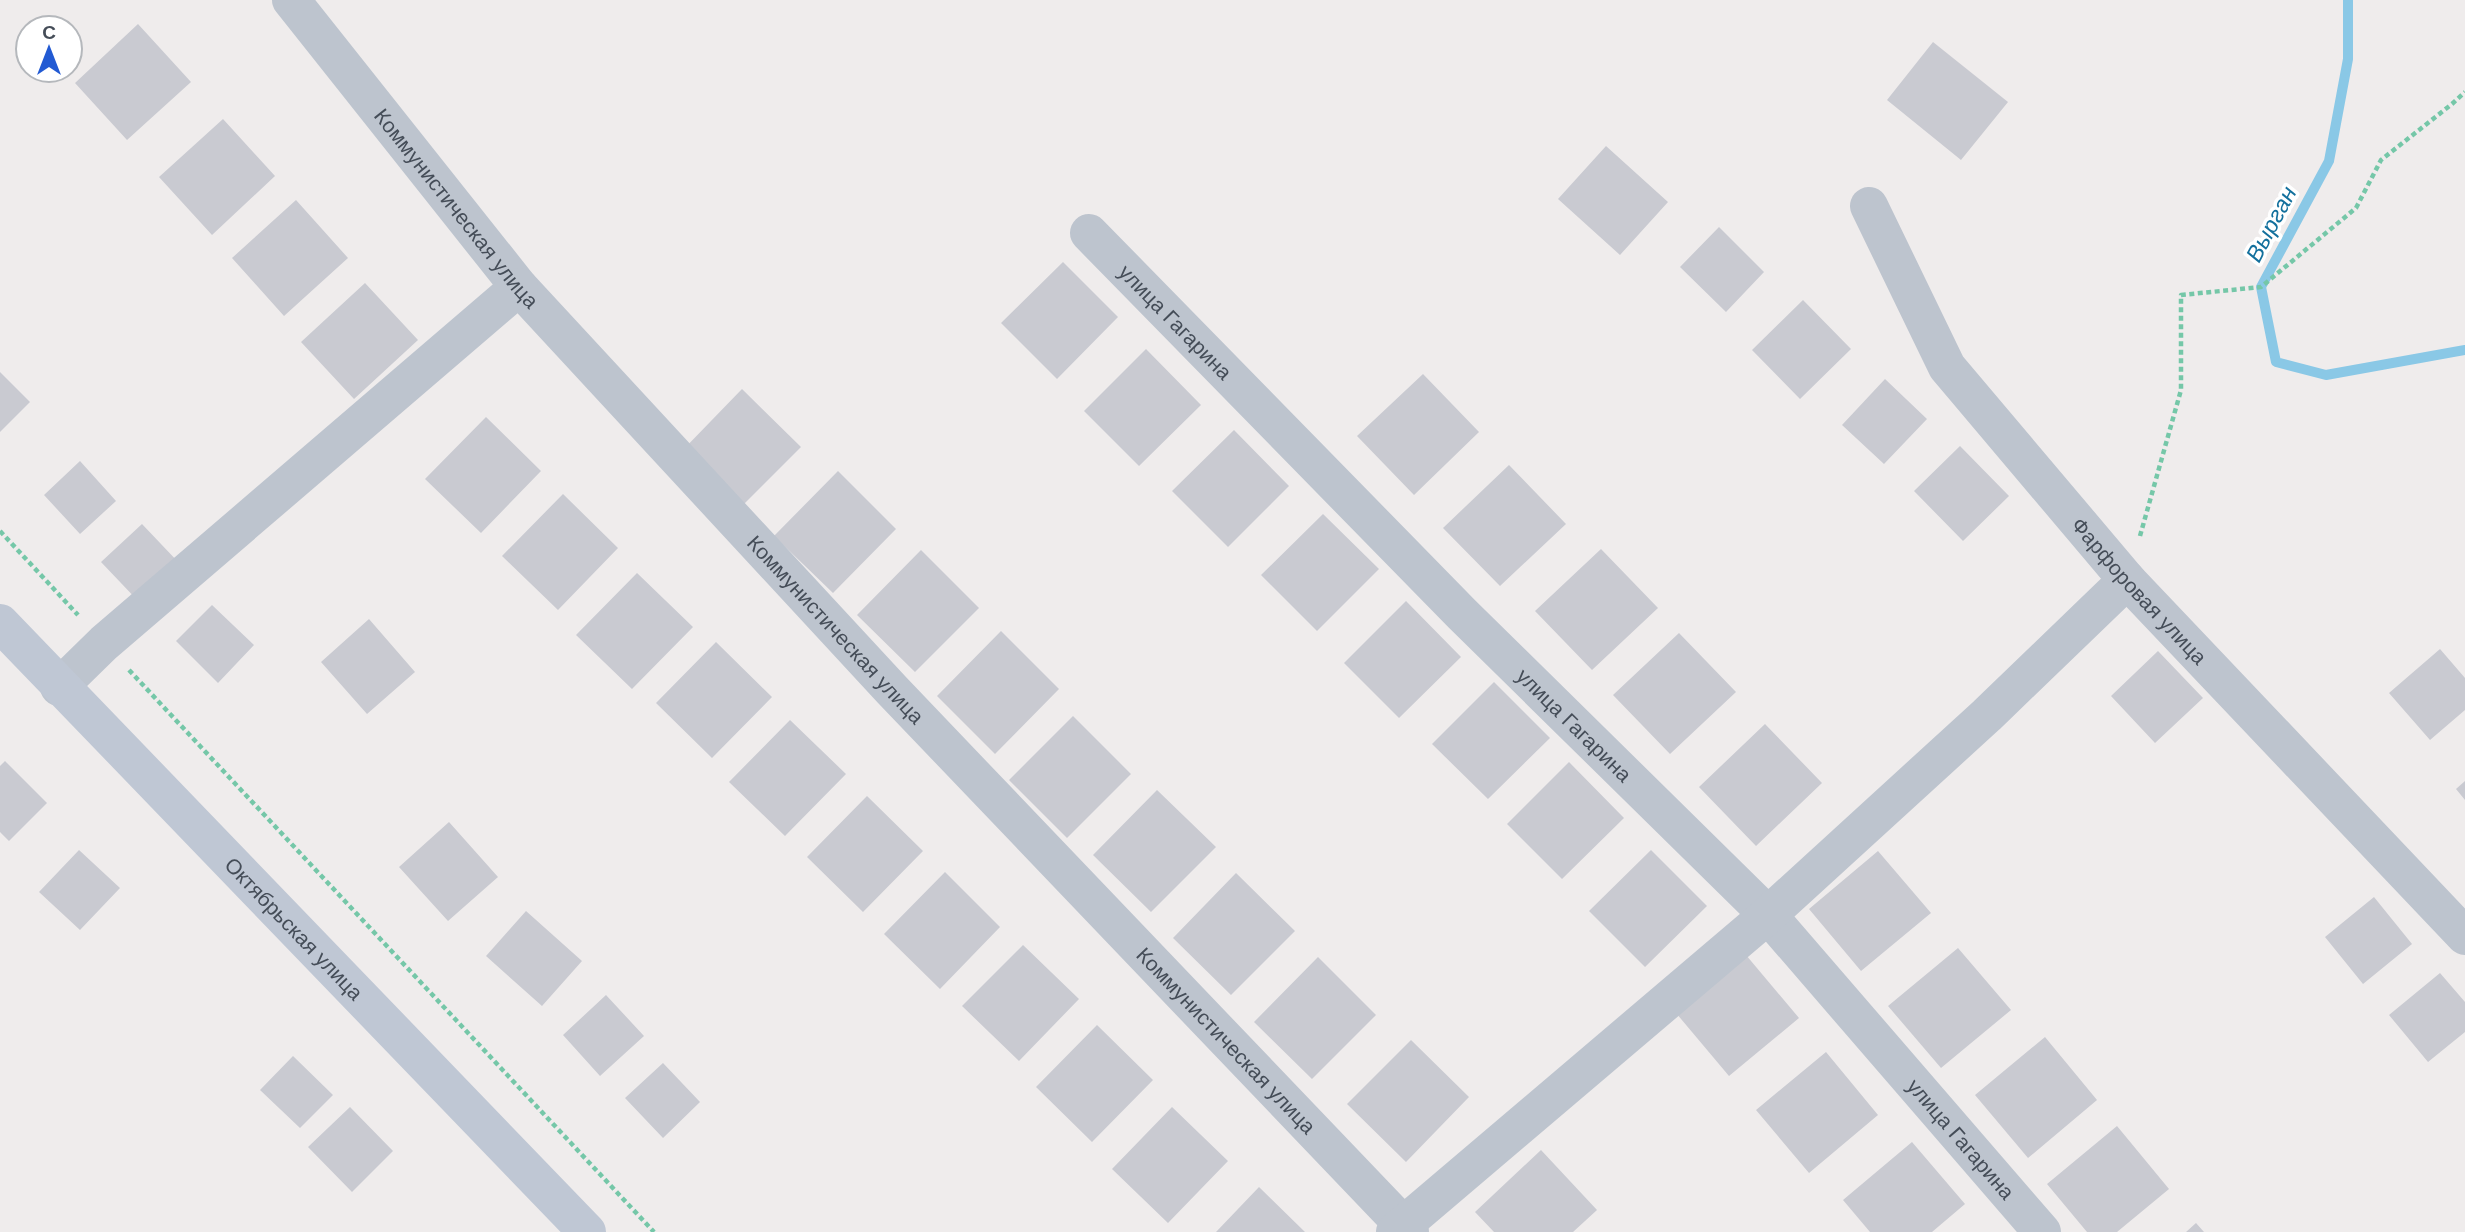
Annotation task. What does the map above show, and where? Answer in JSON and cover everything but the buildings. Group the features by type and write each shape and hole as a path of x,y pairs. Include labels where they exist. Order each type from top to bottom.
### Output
{"main road":[{"name":"Октябрьская улица","path":"0,623 587,1232"}],"street":[{"name":"Коммунистическая улица","path":"291,0 519,287 892,690 1403,1230"},
{"name":"Фарфоровая улица","path":"1869,206 1947,367 2127,580 2465,936"},
{"name":"улица Гагарина","path":"1089,233 1462,614 1768,915 2042,1232"},
{"path":"60,687 104,643 519,287"},
{"path":"1403,1230 1768,915 1987,715 2127,580"}],"path":[{"path":"2127,580 2181,390 2181,295 2261,287 2356,208 2381,160 2465,92"},
{"path":"0,531 205,754 654,1232"}],"waterway":[{"name":"Вырган","path":"2348,0 2348,59 2329,161 2261,287 2276,362 2326,375 2465,350"}]}
